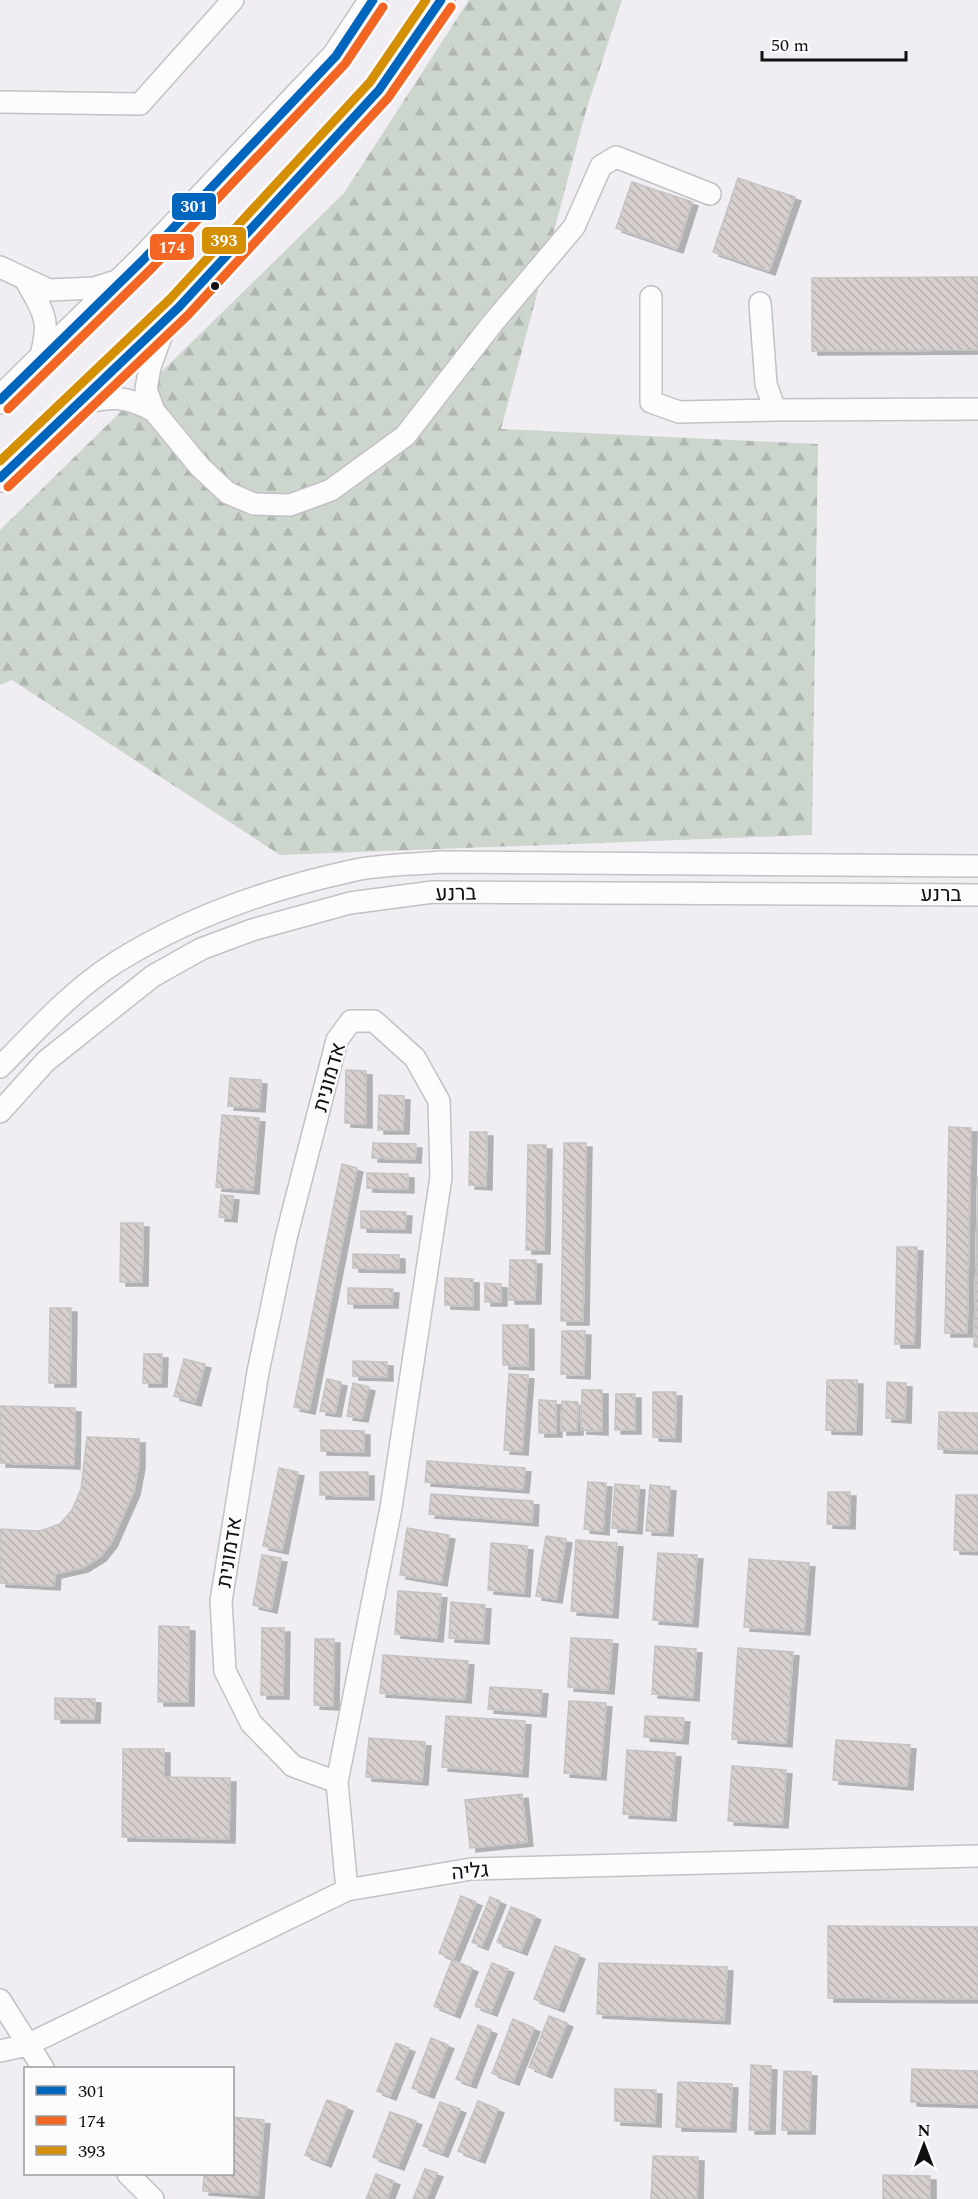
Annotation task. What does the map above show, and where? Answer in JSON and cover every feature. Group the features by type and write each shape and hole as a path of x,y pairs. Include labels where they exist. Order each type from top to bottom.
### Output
{"main road":[{"path":"0,400 124,279 336,56 373,0"},
{"path":"0,478 168,317 379,90 441,0"}],"street":[{"path":"0,102 140,104 233,0"},
{"path":"168,317 150,367 146,389 154,411 200,467 228,493 254,504 290,505 330,490 405,436 492,324 574,227 601,166 616,157 710,194"},
{"path":"0,267 49,290 94,288 124,279"},
{"path":"26,281 45,314 45,342 39,362"},
{"path":"651,297 651,402 679,412 978,409"},
{"path":"760,303 766,384 775,410"},
{"path":"77,404 112,396 135,400 154,411"},
{"name":"ברנע","path":"0,1067 63,1004 114,964 169,933 239,902 352,870 441,862 978,866"},
{"path":"321,879 331,908"},
{"name":"ברנע","path":"0,1112 46,1061 153,976 201,949 252,930 350,903 433,892 978,895"},
{"name":"אדמונית","path":"337,1782 293,1766 251,1723 225,1671 221,1601 260,1361 286,1238 337,1040 351,1021 374,1022 415,1058 439,1101 441,1177 391,1508 337,1782 347,1890"},
{"name":"גליה","path":"0,2051 27,2045 347,1890 471,1869 978,1856"},
{"path":"0,2000 42,2067"},
{"path":"129,2175 153,2199"}],"green space":[{"path":"469,0 622,0 586,111 501,429 818,444 812,835 280,855 12,680 0,685 0,530 344,193"}],"building":[{"path":"738,178 795,197 769,271 713,252"},
{"path":"632,182 692,202 677,249 616,228"},
{"path":"978,277 978,350 812,351 812,278"},
{"path":"346,1070 366,1071 366,1124 345,1123"},
{"path":"230,1078 261,1080 259,1108 228,1106"},
{"path":"379,1095 404,1096 403,1130 378,1130"},
{"path":"222,1115 259,1118 253,1190 216,1187"},
{"path":"949,1127 971,1128 967,1333 945,1333"},
{"path":"470,1132 487,1132 486,1186 469,1185"},
{"path":"373,1143 416,1144 415,1159 372,1158"},
{"path":"564,1143 586,1143 583,1321 561,1321"},
{"path":"528,1145 546,1145 544,1250 526,1250"},
{"path":"342,1164 357,1168 309,1410 294,1407"},
{"path":"367,1173 408,1174 408,1189 367,1188"},
{"path":"978,1176 978,1347 974,1347"},
{"path":"221,1195 233,1196 231,1218 219,1217"},
{"path":"361,1211 406,1212 405,1229 361,1228"},
{"path":"121,1223 143,1223 142,1282 120,1282"},
{"path":"897,1247 917,1247 914,1344 895,1344"},
{"path":"353,1254 399,1255 399,1269 353,1268"},
{"path":"510,1260 536,1260 535,1300 509,1300"},
{"path":"445,1278 473,1279 473,1306 445,1305"},
{"path":"485,1283 501,1284 501,1302 485,1302"},
{"path":"348,1288 393,1289 392,1304 348,1304"},
{"path":"50,1308 71,1308 70,1383 49,1383"},
{"path":"503,1325 528,1325 528,1366 503,1365"},
{"path":"562,1331 585,1331 584,1375 561,1374"},
{"path":"144,1354 162,1354 161,1383 143,1383"},
{"path":"184,1359 205,1364 195,1402 174,1396"},
{"path":"353,1361 387,1362 387,1377 353,1376"},
{"path":"509,1374 528,1375 522,1451 504,1450"},
{"path":"327,1379 341,1382 335,1413 320,1411"},
{"path":"827,1380 857,1380 856,1431 826,1430"},
{"path":"887,1382 906,1383 905,1419 886,1418"},
{"path":"353,1383 369,1387 362,1418 347,1416"},
{"path":"582,1390 602,1390 602,1431 581,1430"},
{"path":"653,1392 676,1392 675,1438 653,1437"},
{"path":"616,1394 635,1394 635,1430 615,1430"},
{"path":"539,1400 556,1401 556,1433 539,1433"},
{"path":"562,1401 578,1402 577,1431 561,1431"},
{"path":"0,1406 75,1408 74,1465 0,1463"},
{"path":"939,1412 978,1413 978,1450 938,1449"},
{"path":"321,1430 364,1431 364,1452 321,1451"},
{"path":"87,1437 139,1439 139,1464 134,1491 111,1543 100,1557 82,1568 55,1574 54,1586 0,1583 0,1529 40,1531 60,1524 72,1510 81,1489"},
{"path":"427,1461 525,1468 523,1489 425,1482"},
{"path":"279,1468 298,1472 282,1550 263,1546"},
{"path":"320,1472 368,1472 368,1496 320,1495"},
{"path":"588,1482 606,1483 603,1531 584,1529"},
{"path":"615,1484 639,1486 636,1530 612,1528"},
{"path":"650,1485 670,1487 667,1532 646,1531"},
{"path":"828,1492 850,1492 849,1525 827,1524"},
{"path":"431,1494 533,1501 532,1522 429,1514"},
{"path":"956,1495 978,1495 978,1551 954,1550"},
{"path":"407,1528 449,1535 441,1582 400,1575"},
{"path":"546,1536 566,1539 556,1599 536,1596"},
{"path":"576,1540 617,1543 612,1614 571,1611"},
{"path":"491,1543 527,1546 524,1593 488,1590"},
{"path":"658,1553 697,1555 692,1623 653,1620"},
{"path":"262,1555 281,1558 271,1609 253,1605"},
{"path":"749,1559 809,1563 804,1631 744,1627"},
{"path":"398,1591 441,1594 437,1638 395,1634"},
{"path":"451,1602 485,1605 483,1640 449,1638"},
{"path":"159,1626 189,1627 188,1702 158,1702"},
{"path":"262,1628 284,1628 283,1695 261,1695"},
{"path":"571,1638 612,1640 608,1690 568,1687"},
{"path":"315,1639 334,1639 333,1706 314,1705"},
{"path":"655,1646 696,1649 693,1697 652,1694"},
{"path":"738,1648 793,1652 786,1743 732,1739"},
{"path":"383,1655 468,1661 465,1699 380,1693"},
{"path":"490,1687 542,1690 540,1713 488,1709"},
{"path":"55,1698 95,1699 94,1719 55,1719"},
{"path":"569,1701 606,1703 600,1776 564,1773"},
{"path":"446,1716 525,1721 522,1773 442,1767"},
{"path":"645,1716 684,1718 682,1740 644,1737"},
{"path":"369,1738 425,1742 422,1781 366,1777"},
{"path":"836,1740 910,1745 907,1786 833,1780"},
{"path":"123,1749 164,1749 164,1777 230,1778 229,1839 122,1837"},
{"path":"627,1750 675,1753 670,1817 623,1814"},
{"path":"732,1766 786,1770 782,1824 728,1821"},
{"path":"522,1794 527,1842 470,1848 465,1800"},
{"path":"461,1896 476,1902 453,1959 439,1953"},
{"path":"490,1897 500,1901 482,1946 472,1942"},
{"path":"511,1907 535,1916 521,1951 497,1942"},
{"path":"828,1926 978,1927 978,1999 828,1998"},
{"path":"555,1946 579,1955 558,2008 534,1999"},
{"path":"452,1960 472,1968 454,2014 434,2006"},
{"path":"492,1963 508,1969 491,2012 475,2006"},
{"path":"599,1963 727,1967 724,2020 597,2014"},
{"path":"549,2016 567,2023 546,2074 529,2067"},
{"path":"513,2019 534,2028 513,2081 492,2073"},
{"path":"478,2025 491,2030 470,2084 456,2079"},
{"path":"431,2038 448,2045 428,2094 412,2088"},
{"path":"396,2043 409,2048 390,2096 377,2091"},
{"path":"751,2065 771,2066 769,2130 749,2130"},
{"path":"912,2069 978,2071 978,2104 911,2102"},
{"path":"784,2071 811,2072 809,2130 782,2130"},
{"path":"678,2082 732,2084 730,2128 676,2127"},
{"path":"615,2089 656,2090 655,2123 615,2121"},
{"path":"327,2100 347,2107 325,2163 305,2155"},
{"path":"478,2101 498,2109 479,2159 458,2151"},
{"path":"440,2102 460,2109 442,2153 423,2146"},
{"path":"390,2112 416,2121 398,2166 373,2157"},
{"path":"234,2117 264,2120 258,2195 203,2191 204,2175 234,2175"},
{"path":"653,2156 698,2157 697,2199 651,2199"},
{"path":"425,2169 437,2173 426,2199 413,2199"},
{"path":"376,2174 394,2181 387,2199 366,2199"},
{"path":"883,2175 930,2176 930,2199 883,2199"}],"transit line":[{"name":"301","path":"0,400 143,260 336,56 373,0"},
{"name":"393","path":"0,461 170,299 370,82 426,0"},
{"name":"301","path":"0,478 179,307 379,90 441,0"},
{"name":"174","path":"8,409 152,268 345,64 383,7"},
{"name":"174","path":"8,487 188,315 388,98 451,7"}]}
